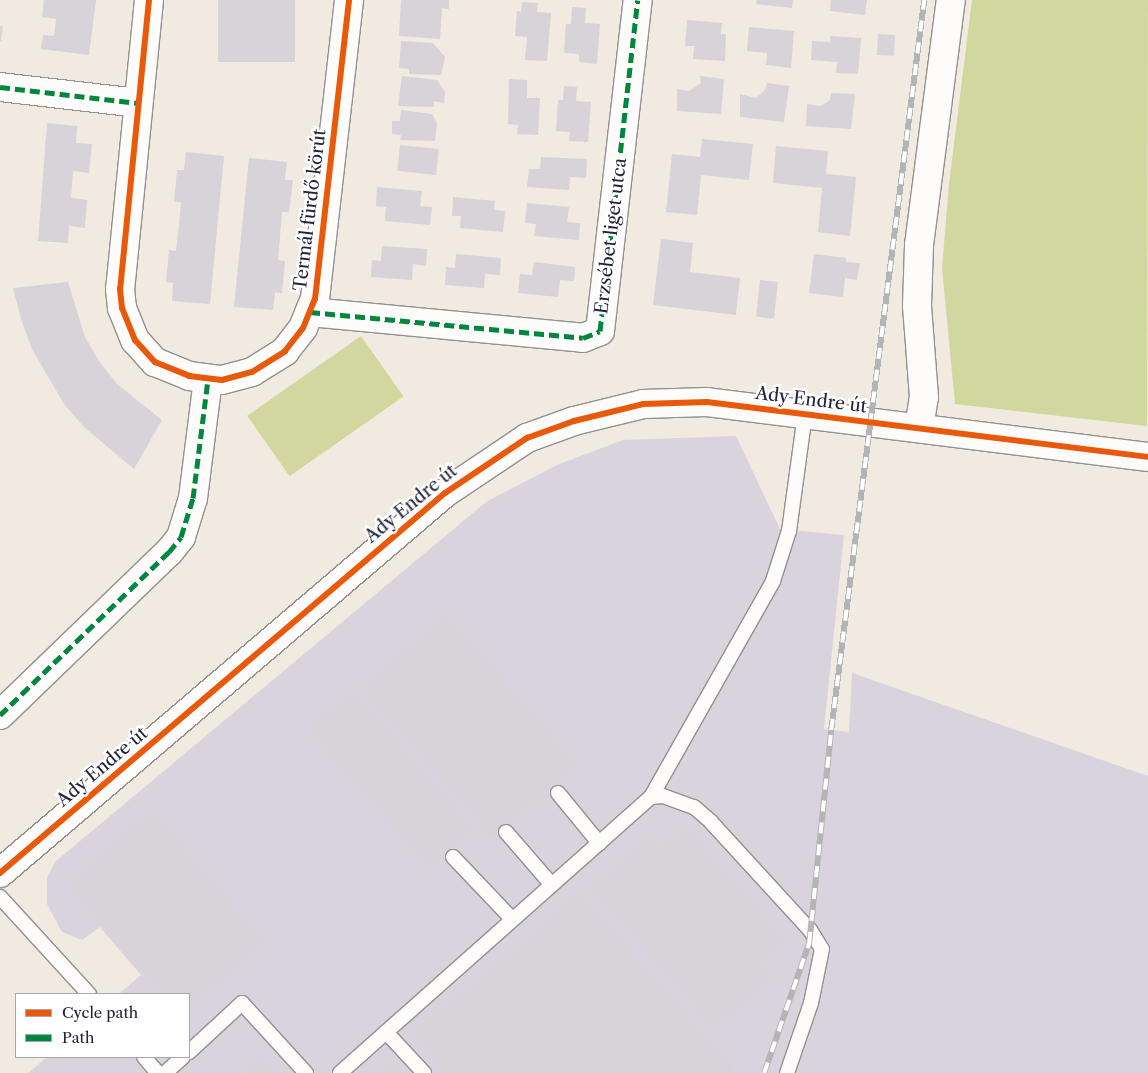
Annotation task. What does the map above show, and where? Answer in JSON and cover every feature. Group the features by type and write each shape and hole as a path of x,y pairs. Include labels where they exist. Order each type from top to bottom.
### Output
{"street":[{"name":"Termál fürdő körút","path":"149,0 120,289 122,308 134,340 155,362 170,370 208,380 236,378 270,362 296,339 310,312 318,286 349,0"},
{"name":"Erzsébet liget utca","path":"310,312 583,338 600,331 638,0"},
{"path":"919,428 924,397 916,306 919,245 951,0"},
{"path":"0,87 138,103"},
{"path":"0,715 169,552 181,537 194,498 208,380"},
{"name":"Ady Endre út","path":"0,873 445,494 520,443 574,420 643,404 707,402 1148,457"}],"lane":[{"path":"340,1073 651,797 773,581 789,531 805,414"},
{"path":"558,793 599,843"},
{"path":"651,797 678,799 711,822 810,930 822,949 811,1003 787,1073"},
{"path":"506,832 551,884"},
{"path":"453,857 512,919"},
{"path":"0,897 88,993"},
{"path":"190,1051 242,1003 306,1073"},
{"path":"386,1032 424,1073"},
{"path":"145,1058 158,1073"},
{"path":"165,1073 182,1058"}],"shaded area":[{"path":"736,436 780,529 844,535 824,729 849,732 852,673 1148,776 1148,1073 28,1073 46,1058 190,1058 190,993 120,993 141,975 100,927 82,940 62,932 47,904 47,878 55,862 486,502 557,465 623,440"}],"green space":[{"path":"972,0 1148,0 1147,426 955,404 942,268 949,184"},
{"path":"361,336 403,397 290,476 247,416"}],"building":[{"path":"44,0 96,0 89,55 41,49 43,35 54,36 56,19 42,17"},
{"path":"218,0 295,0 295,62 218,62"},
{"path":"401,0 449,0 449,9 442,8 440,39 399,36"},
{"path":"757,0 793,0 792,8 756,4"},
{"path":"831,0 867,0 865,15 830,11"},
{"path":"522,2 538,3 537,12 551,13 547,61 525,60 527,37 515,36 517,11 521,12"},
{"path":"572,7 586,8 585,23 600,24 597,64 579,62 579,54 564,53 566,24 571,24"},
{"path":"687,20 722,23 721,34 726,34 725,61 693,59 694,46 685,46"},
{"path":"0,26 3,26 1,41 0,41"},
{"path":"749,27 794,31 791,68 766,65 767,53 747,51"},
{"path":"878,34 895,35 894,56 877,55"},
{"path":"830,36 861,38 858,74 836,73 837,62 811,60 812,41 830,42"},
{"path":"401,41 433,43 445,57 441,75 409,74 409,69 399,68"},
{"path":"402,76 437,80 445,92 444,103 434,101 434,107 398,106"},
{"path":"700,76 724,79 721,114 677,111 677,89 689,91 701,83"},
{"path":"509,79 527,80 527,98 540,98 538,135 517,134 518,125 508,124"},
{"path":"767,83 789,86 784,122 740,117 740,94 756,98 765,90"},
{"path":"564,86 577,87 576,101 591,102 588,142 569,141 570,132 556,131 558,100 563,100"},
{"path":"831,93 855,94 851,129 806,126 807,104 821,106 830,100"},
{"path":"401,110 432,114 437,123 435,141 400,140 401,135 392,134 392,121 400,121"},
{"path":"47,123 77,126 76,143 92,144 89,173 73,171 71,198 87,200 85,228 69,226 68,243 38,241"},
{"path":"702,139 753,144 749,180 701,175 697,215 666,212 672,154 700,157"},
{"path":"400,145 439,149 436,175 397,171"},
{"path":"776,146 828,151 826,174 856,177 850,236 818,232 822,188 773,183"},
{"path":"186,152 224,156 210,304 172,301 173,283 166,282 169,250 176,251 179,226 181,202 174,202 177,170 184,170"},
{"path":"541,157 587,159 586,178 570,177 569,190 527,187 529,169 540,169"},
{"path":"249,158 287,162 285,180 293,180 289,212 282,212 278,260 285,261 282,293 275,292 273,310 234,307"},
{"path":"377,187 422,191 420,206 432,207 430,225 385,221 386,207 376,206"},
{"path":"453,197 495,201 494,210 505,211 503,232 460,228 461,216 452,216"},
{"path":"527,203 569,207 567,222 580,223 579,240 534,236 536,224 525,223"},
{"path":"661,239 693,243 690,272 740,278 736,315 653,305"},
{"path":"382,246 427,249 426,266 413,264 412,280 371,277 372,260 381,261"},
{"path":"456,254 501,258 500,275 485,274 484,288 445,285 446,267 455,268"},
{"path":"814,254 846,258 846,262 860,263 857,280 845,278 843,297 809,293"},
{"path":"534,262 575,267 574,281 560,280 558,297 518,293 520,274 532,275"},
{"path":"760,280 778,282 774,319 756,317"},
{"path":"68,282 85,337 99,361 117,384 162,420 134,469 85,428 64,404 32,349 21,319 13,288"},
{"path":"447,615 577,764 492,838 362,688"},
{"path":"353,691 473,829 429,867 309,729"},
{"path":"151,811 264,941 190,1007 190,993 162,993 67,885"},
{"path":"686,828 785,941 761,962 773,976 714,1028 591,888 651,835 662,848"},
{"path":"580,893 734,1068 729,1073 447,1073 412,1033 461,990 465,994"},
{"path":"264,1056 279,1073 244,1073"},
{"path":"391,1062 401,1073 378,1073"}],"railway":[{"path":"764,1073 809,943 831,730 924,0"}],"marked path":[{"path":"310,312 583,338 600,331 638,0"},
{"path":"0,87 138,103"},
{"path":"0,715 169,552 181,537 193,498 208,380"}],"cycle path":[{"path":"149,0 120,289 122,308 135,340 155,362 189,376 222,380 252,372 285,351 303,328 315,299 349,0"},
{"path":"0,873 445,493 527,438 574,421 643,404 707,402 1148,457"}]}
